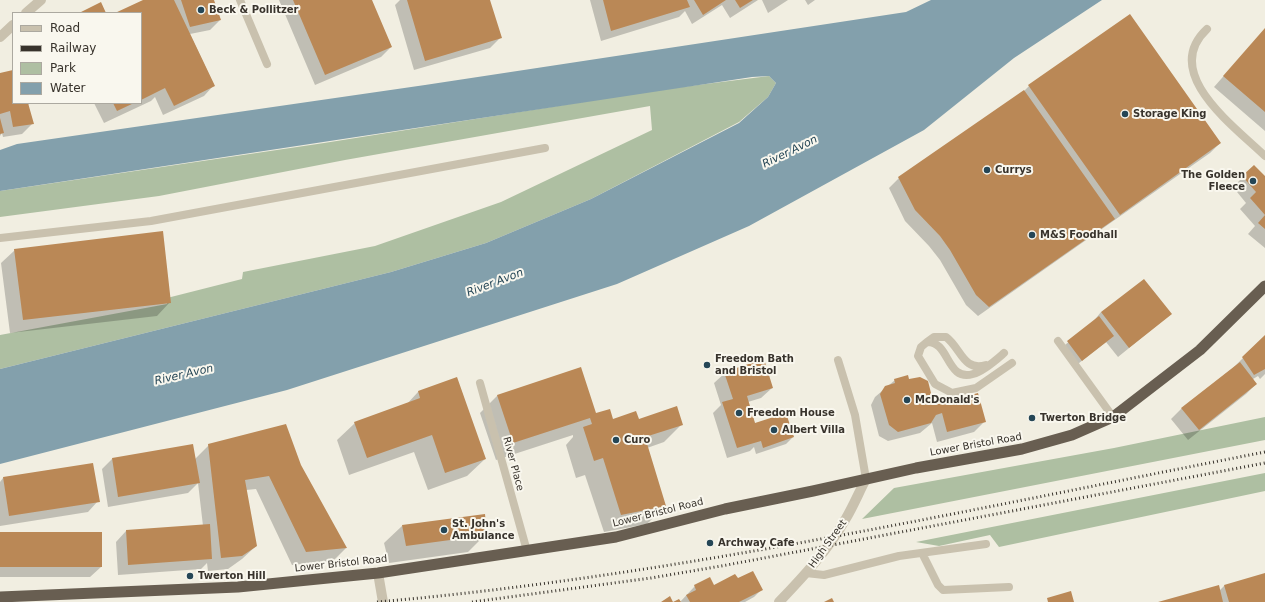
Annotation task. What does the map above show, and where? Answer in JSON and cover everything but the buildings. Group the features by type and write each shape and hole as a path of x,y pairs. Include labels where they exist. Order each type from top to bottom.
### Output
{"highway":[{"name":"Lower Bristol Road","path":"0,597 238,587 378,573 616,537 725,509 866,479 1022,449 1072,435 1113,417 1200,350 1265,286"}],"street":[{"path":"27,12 40,0"},
{"path":"0,37 12,26"},
{"name":"High Street","path":"779,602 806,573 846,520 866,479"},
{"path":"378,573 383,602"}],"lane":[{"path":"240,0 267,64"},
{"path":"1207,29 1199,36 1193,46 1191,60 1192,72 1203,93 1214,108 1265,156"},
{"path":"0,238 151,221 545,148"},
{"path":"990,364 978,368 971,366 946,337 934,337 921,347 918,352 920,362 936,384 952,393 976,388 1012,363"},
{"path":"1058,341 1113,417"},
{"path":"927,342 936,343 954,370 963,375 974,374 1004,353"},
{"path":"838,360 855,415 866,479"},
{"name":"River Place","path":"480,383 527,551"},
{"path":"806,573 824,575 899,556 986,544"},
{"path":"922,554 938,585 943,590 1009,587"}],"green space":[{"path":"769,76 776,83 768,97 739,122 591,199 486,243 391,272 0,369 0,335 167,304 167,298 242,279 243,272 375,246 501,202 652,130 650,106 345,160 159,196 0,217 0,191 324,143 658,90"},
{"path":"1265,417 1265,440 862,519 894,488 1114,448"},
{"path":"1265,473 1265,491 999,547 990,535 939,546 916,542"}],"water":[{"name":"River Avon","path":"931,0 1102,0 1014,58 924,130 749,226 617,284 287,390 0,464 0,369 391,272 486,243 591,199 739,123 768,97 776,83 769,76 752,77 0,191 0,150 17,144 425,85 906,12"}],"railway":[{"path":"377,602 601,576 712,558 934,518 1265,452"},
{"path":"472,602 651,578 727,565 1265,463"}],"place":[{"name":"Beck & Pollitzer","path":"201,10"},
{"name":"Storage King","path":"1125,114"},
{"name":"Currys","path":"987,170"},
{"name":"The Golden Fleece","path":"1253,181"},
{"name":"M&S Foodhall","path":"1032,235"},
{"name":"Freedom Bath and Bristol","path":"707,365"},
{"name":"McDonald's","path":"907,400"},
{"name":"Freedom House","path":"739,413"},
{"name":"Twerton Bridge","path":"1032,418"},
{"name":"Albert Villa","path":"774,430"},
{"name":"Curo","path":"616,440"},
{"name":"St. John's Ambulance","path":"444,530"},
{"name":"Archway Cafe","path":"710,543"},
{"name":"Twerton Hill","path":"190,576"}]}
